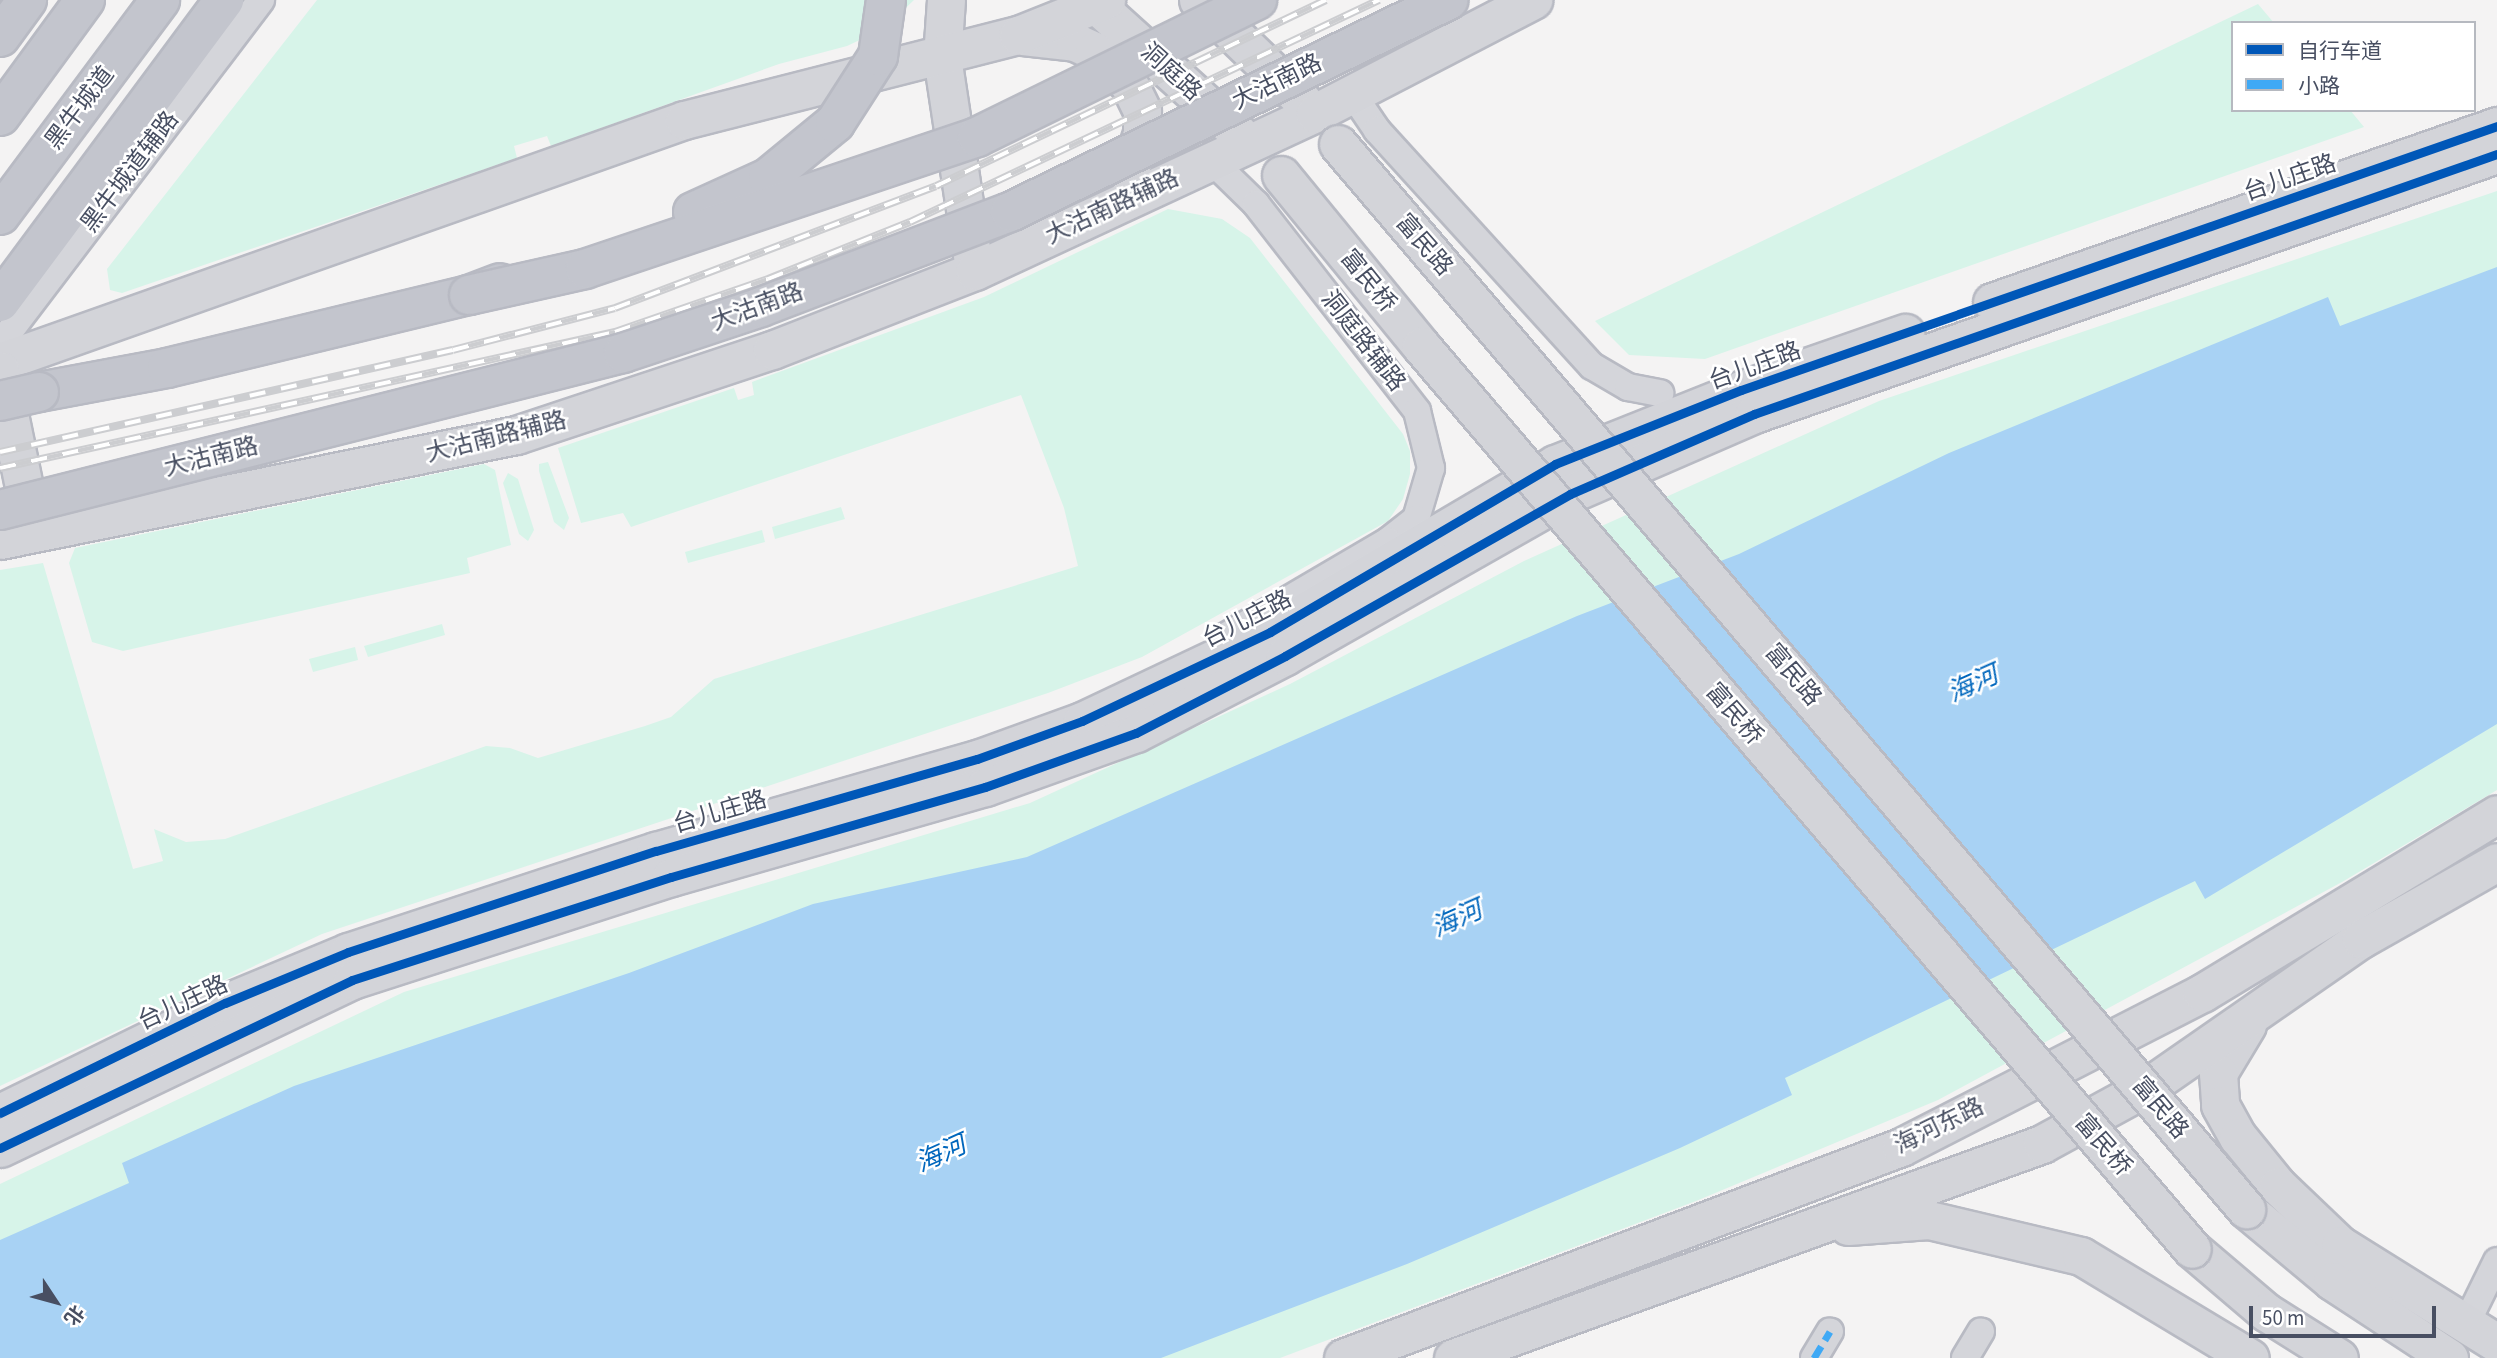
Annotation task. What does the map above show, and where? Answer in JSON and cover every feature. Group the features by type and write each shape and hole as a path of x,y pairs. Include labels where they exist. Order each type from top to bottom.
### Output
{"highway":[{"path":"0,37 27,0"},
{"path":"0,116 85,0"},
{"name":"黑牛城道","path":"0,215 160,0"},
{"path":"0,302 224,0"},
{"path":"469,295 693,212 768,178 792,162 835,123 857,93 878,56 887,0"},
{"path":"0,401 167,368 585,269 977,137 1257,0"},
{"name":"大沽南路","path":"0,510 624,353 761,307 1010,212 1447,0"}],"street":[{"name":"黑牛城道辅路","path":"0,344 261,0"},
{"path":"946,0 942,57 975,271"},
{"path":"1198,0 1315,113"},
{"path":"1415,0 1438,48"},
{"path":"1532,0 1352,93 1377,130 1592,366 1628,387 1660,393 1741,390"},
{"path":"0,362 684,120 942,57 1018,35 1097,2"},
{"name":"洞庭路","path":"1097,2 1281,175"},
{"path":"1018,35 1054,37 1094,51 1129,84 1142,111 1142,133 1133,166 1100,212"},
{"name":"大沽南路辅路","path":"17,536 516,435 772,350 975,271 1315,113 1352,93"},
{"name":"富民路","path":"1315,113 1338,144 2246,1209 2332,1281 2449,1358"},
{"name":"台儿庄路","path":"0,1113 225,1003 348,952 656,851 977,759 1082,720 1270,632 1555,464 1741,390 2497,126"},
{"name":"台儿庄路","path":"0,1149 66,1113 352,980 671,877 985,787 1136,733 1285,656 1570,494 1754,414 2497,154"},
{"name":"洞庭路辅路","path":"1082,720 1388,541 1416,519 1427,493 1431,468 1417,411 1256,204 1212,161"},
{"name":"富民桥","path":"1281,175 1430,357 2192,1249 2266,1312 2339,1358"},
{"path":"0,370 17,536"},
{"name":"海河东路","path":"1343,1358 1901,1147 2202,993 2497,814"},
{"name":"海河东路","path":"1453,1358 2042,1144 2152,1084 2361,939 2497,862"},
{"path":"2269,1002 2231,1046 2218,1073 2220,1105 2238,1137 2278,1186 2340,1245 2497,1343"},
{"path":"1802,1229 1929,1220 2081,1256 2250,1358"},
{"path":"2466,1324 2497,1261"},
{"path":"1814,1358 1830,1331"},
{"path":"1965,1358 1981,1331"}],"green space":[{"path":"317,0 914,0 885,28 847,46 779,64 551,146 547,136 514,146 517,158 122,293 110,290 107,269"},
{"path":"2258,4 2272,21 2231,21 2231,112 2352,112 2364,127 1705,359 1629,355 1595,321"},
{"path":"2497,191 2497,790 2342,882 1938,1100 1696,1201 1280,1358 0,1358 0,1184 404,992 1030,803 1290,684 1524,561 1879,401"},
{"path":"1168,209 1222,219 1250,238 1403,434 1410,451 1410,474 1403,499 1388,521 1142,657 1048,693 322,934 0,1086 0,570 43,563 133,869 163,861 154,829 186,842 225,839 486,746 510,748 538,758 645,726 671,717 714,679 1078,566 1064,508 1021,395 631,527 623,513 581,523 558,448 734,388 738,400 754,395 752,382 984,297"},
{"path":"548,462 569,518 564,530 554,522 539,471 539,464"},
{"path":"484,464 495,470 511,545 467,558 470,573 123,651 92,642 69,563 75,548"},
{"path":"508,473 518,479 534,530 528,541 519,534 503,483"},
{"path":"841,507 845,519 775,539 772,527"},
{"path":"762,530 765,542 688,563 685,552"},
{"path":"442,624 445,635 368,657 364,646"},
{"path":"355,647 358,660 313,672 309,659"}],"water":[{"name":"海河","path":"2497,267 2497,724 2205,899 2195,881 1785,1078 1792,1095 1680,1148 1407,1264 1161,1358 0,1358 0,1240 129,1183 122,1163 294,1086 629,973 813,904 1027,857 1577,616 1739,554 1949,453 2328,297 2340,326"}],"railway":[{"path":"0,452 453,350 615,308 936,186 1326,0"},
{"path":"0,468 615,332 768,279 910,222 1379,0"}],"marked path":[{"path":"1814,1358 1830,1331"}],"cycle path":[{"path":"0,1113 225,1003 348,952 656,851 977,759 1082,721 1270,632 1555,464 1741,390 2497,126"},
{"path":"0,1148 352,980 671,877 985,787 1136,733 1285,656 1570,494 1754,414 2497,154"}]}
